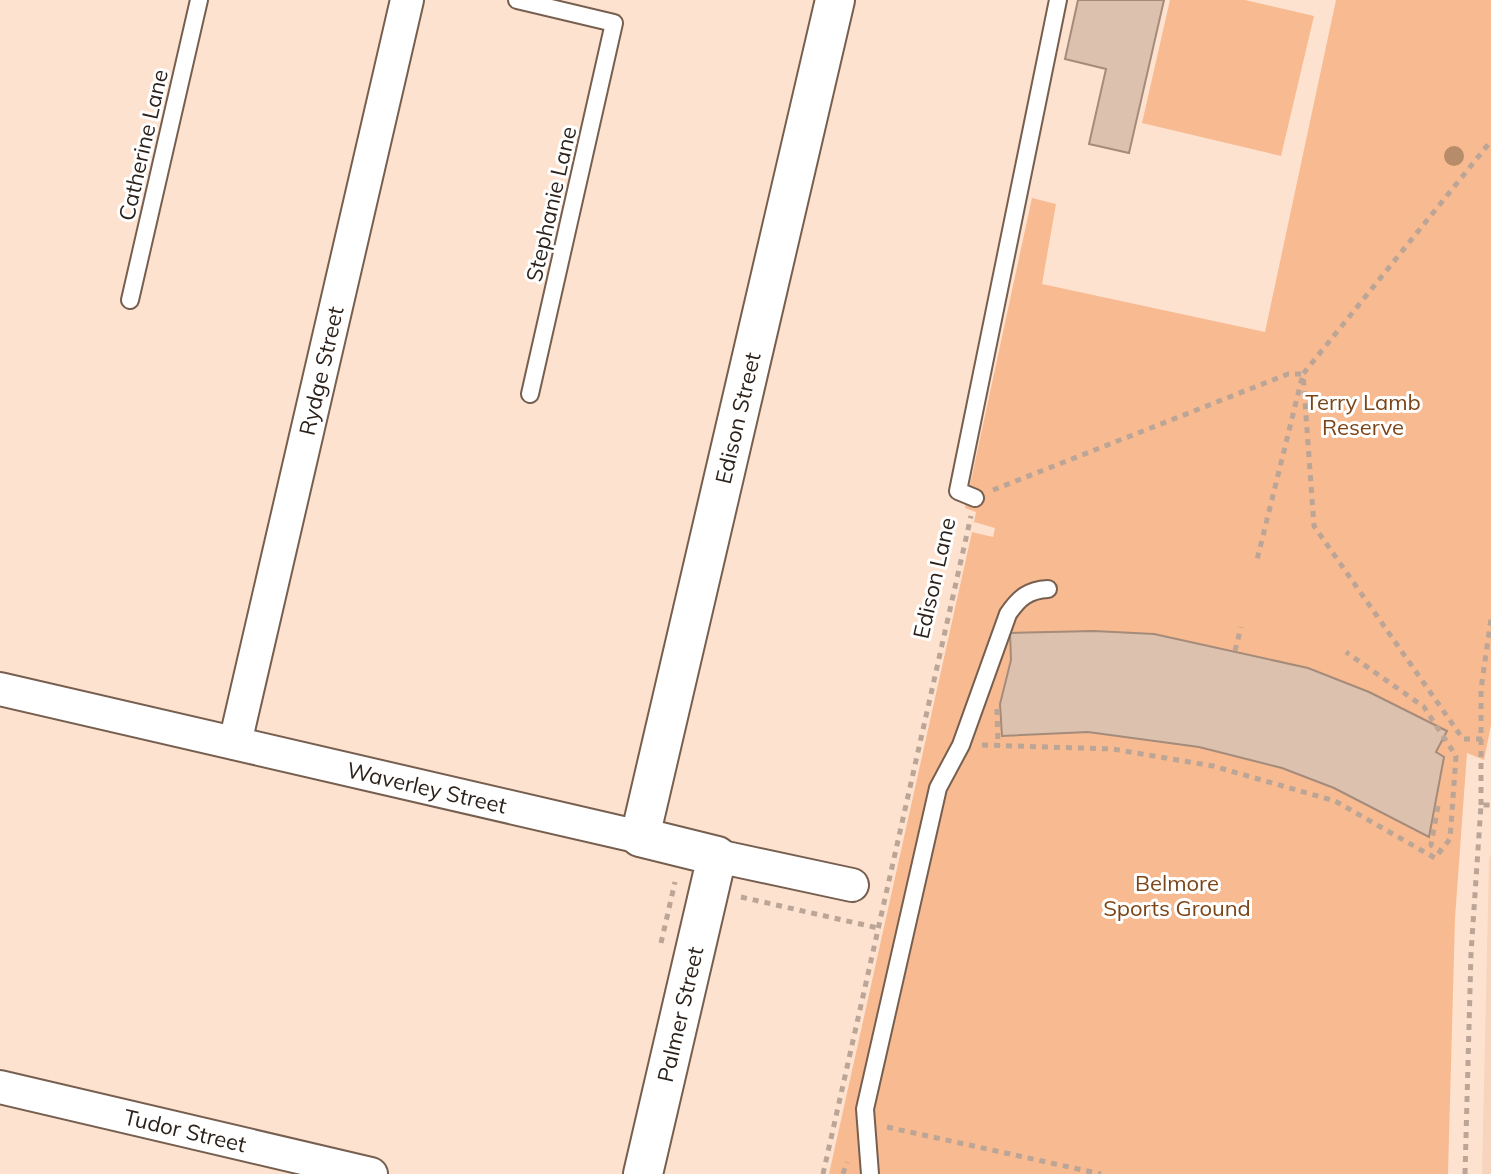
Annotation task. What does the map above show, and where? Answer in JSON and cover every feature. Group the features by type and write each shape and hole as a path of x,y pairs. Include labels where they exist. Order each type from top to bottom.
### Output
{"street":[{"name":"Rydge Street","path":"235,743 407,0"},
{"name":"Edison Street","path":"640,837 835,0"},
{"name":"Waverley Street","path":"0,689 852,885"},
{"name":"Palmer Street","path":"643,1174 717,856"},
{"name":"Tudor Street","path":"0,1087 371,1174"}],"lane":[{"name":"Catherine Lane","path":"130,300 199,0"},
{"name":"Stephanie Lane","path":"517,0 614,23 530,394"},
{"name":"Edison Lane","path":"975,498 958,491 1058,0"},
{"path":"870,1174 865,1109 938,788 961,745 1008,614 1018,599 1034,590 1048,589"}],"path":[{"path":"1256,564 1303,374 1491,141"},
{"path":"975,498 1288,374 1303,374"},
{"path":"1303,374 1314,526 1463,739 1482,739"},
{"name":"Edison Lane","path":"823,1174 975,498"},
{"path":"1465,1174 1471,953 1481,805 1481,689 1491,619"},
{"path":"1235,651 1241,627"},
{"path":"961,745 1113,749 1213,766 1335,801 1435,858 1450,839 1456,756 1424,707 1346,652"},
{"path":"997,704 998,746"},
{"path":"1481,805 1491,805"},
{"path":"1438,806 1431,845 1441,851"},
{"path":"741,897 878,928"},
{"path":"865,1122 1101,1174"}],"shaded area":[{"path":"1491,853 1491,1174 1482,1174 1489,860"}],"green space":[{"path":"1170,0 1245,0 1314,16 1281,156 1142,123"},
{"name":"Belmore Sports Ground","path":"1336,0 1491,0 1491,725 1484,760 1467,753 1455,918 1448,1174 829,1174 972,532 993,537 995,528 974,522 976,512 965,508 1032,198 1056,204 1042,284 1265,332"}],"building":[{"path":"1078,0 1164,0 1129,153 1089,144 1106,69 1065,59"},
{"path":"1094,631 1154,634 1308,668 1369,692 1447,731 1436,752 1444,757 1429,837 1334,788 1282,768 1199,747 1088,732 1002,736 1000,704 1011,660 1010,633"}],"park label":[{"name":"Terry Lamb Reserve","path":"1363,414"}]}
